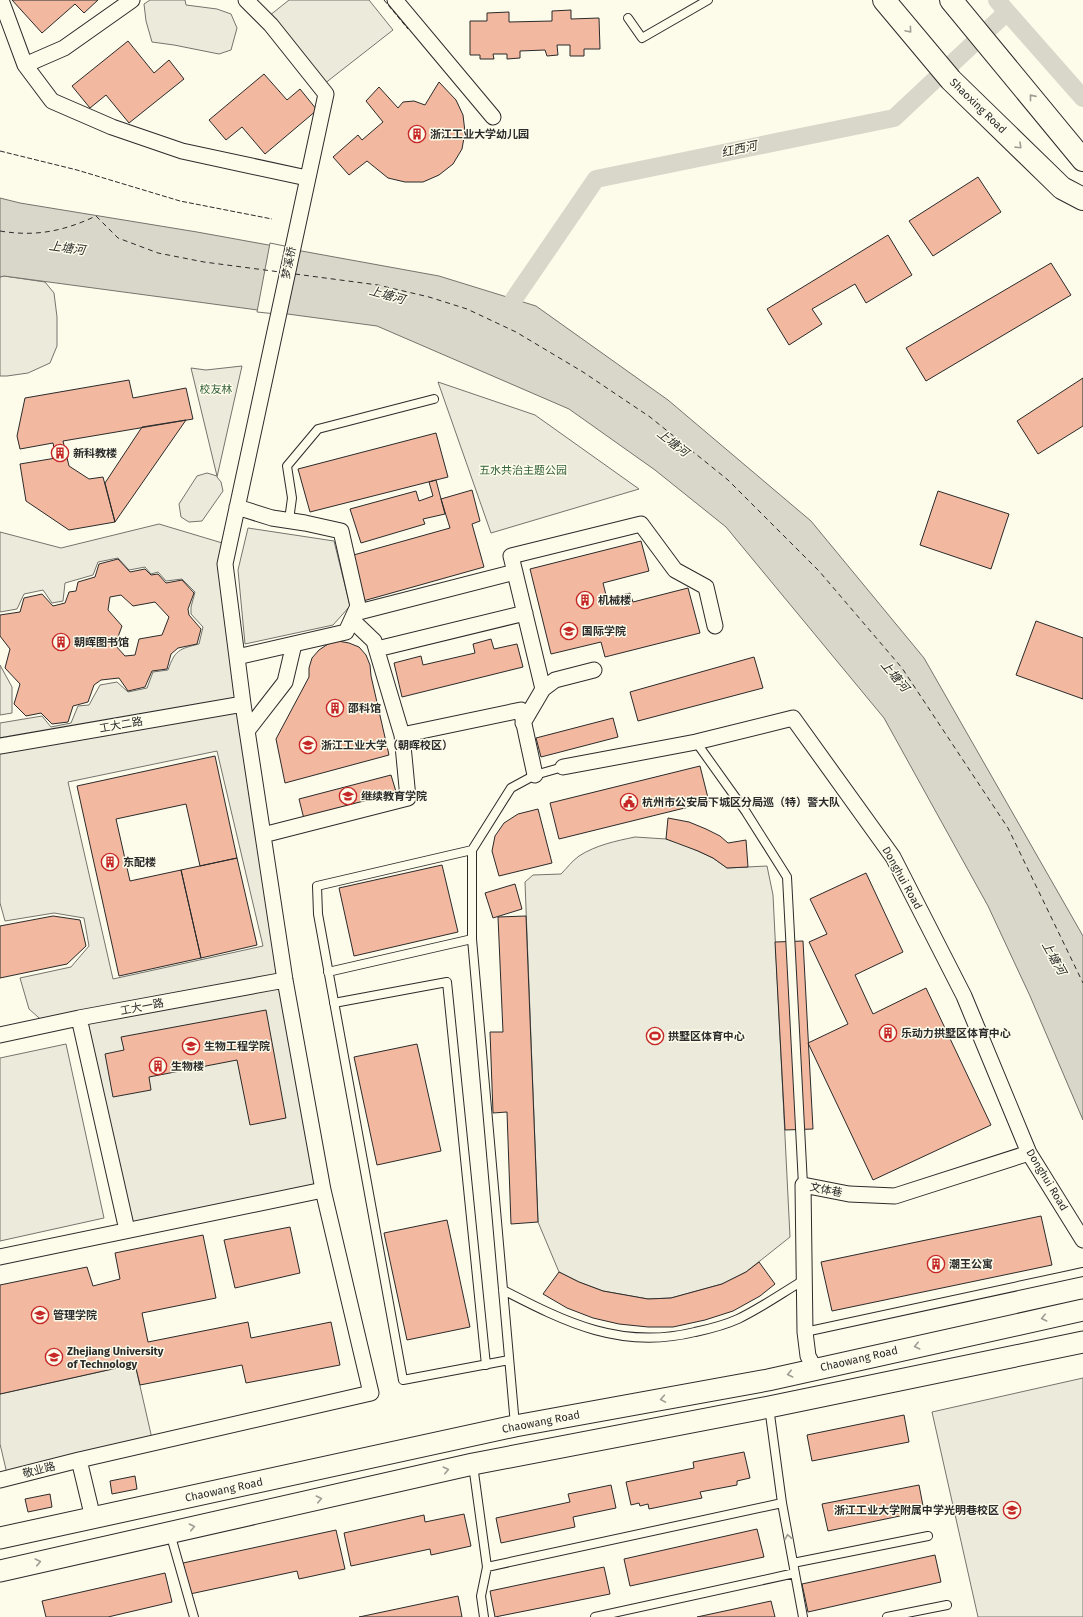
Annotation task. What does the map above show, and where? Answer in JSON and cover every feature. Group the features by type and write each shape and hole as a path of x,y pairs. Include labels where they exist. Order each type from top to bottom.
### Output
{"main road":[{"name":"Shaoxing Road","path":"884,0 951,80 1062,188 1083,199"},
{"path":"951,0 989,44 1083,160"},
{"name":"Chaowang Road","path":"0,1538 515,1426 768,1380 1083,1310"},
{"path":"0,1571 473,1464 769,1407 1083,1342"}],"street":[{"path":"1,0 25,65 52,101 112,127 182,150 307,178"},
{"path":"25,65 64,48 132,0"},
{"name":"梦溪桥","path":"246,0 271,25 326,94 225,564 243,704 285,980 323,1190"},
{"path":"395,0 493,117"},
{"path":"237,507 272,518 341,530 358,606 346,632 237,657"},
{"path":"543,689 511,556 642,524 675,570 706,587 715,626"},
{"path":"354,616 515,572"},
{"path":"377,649 525,613"},
{"path":"263,835 408,798 402,735 377,649 374,641 354,616"},
{"path":"247,731 285,682 294,644"},
{"path":"524,723 543,689 555,680 594,670"},
{"name":"工大二路","path":"0,746 243,704"},
{"path":"402,735 521,710 535,775"},
{"name":"Donghui Road","path":"563,767 696,742 794,718 893,857 964,996 1029,1153 1083,1240"},
{"name":"工大一路","path":"0,1035 79,1018 285,980"},
{"path":"79,1018 128,1230"},
{"name":"文体巷","path":"815,1369 808,1356 805,1332 802,1185 849,1194 895,1196 1029,1153"},
{"path":"0,1258 323,1190"},
{"name":"敬业路","path":"0,1480 79,1460 370,1393 323,1190"},
{"path":"79,1460 93,1518"}],"lane":[{"path":"628,18 642,38 708,0"},
{"path":"289,520 292,498 287,466 318,429 434,399"},
{"path":"696,742 746,812 787,877 802,1185"},
{"path":"515,1426 472,939 472,850 511,788 535,775 563,767"},
{"path":"472,850 317,886 318,914 403,1380 509,1360"},
{"path":"328,972 472,939"},
{"path":"334,1003 447,982 486,1365"},
{"path":"805,1332 1083,1272"},
{"path":"503,1290 561,1318 592,1330 620,1336 646,1338 674,1337 707,1329 737,1319 804,1280"},
{"path":"769,1407 782,1503 804,1617"},
{"path":"473,1464 487,1567 481,1596 484,1617"},
{"path":"487,1567 782,1503"},
{"path":"170,1532 194,1617"},
{"path":"793,1563 928,1536"},
{"path":"594,1617 795,1574"},
{"path":"887,1617 947,1605"}],"green space":[{"path":"150,0 185,0 186,5 217,9 231,14 237,28 231,50 219,54 152,42 146,21 144,4"},
{"path":"289,0 369,0 393,30 324,84 269,16"},
{"name":"校友林","path":"242,366 217,477 221,482 223,491 202,521 189,522 181,517 179,504 197,476 207,473 217,476 191,368 206,370"},
{"name":"五水共治主题公园","path":"438,382 535,415 639,489 491,533"},
{"path":"159,524 229,545 225,564 323,1190 127,1230 79,1019 47,1025 29,1009 20,978 71,967 89,946 84,918 54,913 5,921 0,903 0,723 42,716 51,727 71,723 78,706 89,705 100,685 117,682 128,692 147,688 153,672 168,670 173,658 179,651 199,644 203,627 191,614 191,607 195,592 182,579 166,581 158,572 151,574 145,567 129,570 118,558 98,562 93,575 65,583 63,601 52,603 43,590 24,594 17,609 0,612 0,532 61,548","holes":["217,751 263,946 113,979 68,782"]},
{"path":"248,528 334,541 350,606 333,625 245,644 238,570"},
{"name":"拱墅区体育中心","path":"635,837 666,839 683,844 713,858 727,868 767,866 773,895 790,1237 746,1272 722,1284 671,1298 648,1299 603,1291 579,1282 559,1272 538,1222 525,882 533,875 561,874 574,860 592,849"},
{"path":"66,1044 104,1218 0,1241 0,1058"},
{"name":"浙江工业大学附属中学光明巷校区","path":"1083,1378 1083,1617 978,1617 932,1412"}],"shaded area":[{"path":"4,276 45,282 54,293 57,317 57,346 50,363 28,373 0,376 0,277"},
{"path":"0,665 12,687 12,713 0,715"},
{"path":"135,1364 153,1443 8,1478 0,1444 0,1394"}],"water":[{"name":"上塘河","path":"0,198 20,203 197,232 439,276 536,306 668,400 811,521 924,658 1083,936 1083,1120 1030,996 988,906 884,718 726,527 655,470 569,409 377,326 4,276 0,277"}],"pier":[{"path":"270,243 299,249 286,315 257,312"}],"building":[{"path":"12,0 98,0 84,13 75,4 42,33"},
{"path":"571,10 571,19 599,18 600,49 584,49 584,56 570,56 570,45 557,45 558,55 547,56 545,50 520,51 520,58 507,59 507,54 493,54 494,59 480,59 480,55 470,55 470,21 487,21 487,13 509,12 509,22 552,21 552,11"},
{"path":"128,41 154,73 169,60 184,79 129,123 106,95 90,108 72,86"},
{"path":"264,74 287,100 300,89 317,110 265,154 242,127 226,140 209,120"},
{"name":"浙江工业大学幼儿园","path":"439,82 456,100 463,115 465,132 462,149 453,164 439,175 423,182 405,182 388,178 367,161 349,175 333,157 358,135 362,140 383,122 366,101 379,87 398,108 403,102 414,101 425,105"},
{"path":"978,177 1001,212 933,256 909,221"},
{"path":"888,235 912,275 866,303 855,284 812,309 822,324 789,345 767,309"},
{"path":"1051,263 1071,295 926,381 906,348"},
{"path":"1083,378 1083,426 1038,454 1017,421"},
{"name":"新科教楼","path":"129,380 133,398 186,388 193,419 63,441 69,466 89,479 103,477 115,522 69,530 26,501 20,464 56,458 53,443 20,449 17,436 25,398"},
{"path":"186,420 115,522 105,483 142,427"},
{"path":"436,433 448,477 310,512 298,469"},
{"path":"436,480 445,514 423,519 425,524 361,543 350,509 416,491 419,501 433,496 429,482"},
{"path":"472,490 480,521 472,524 484,567 363,601 350,556 450,528 441,499"},
{"path":"938,491 1009,514 991,569 920,545"},
{"name":"机械楼","path":"641,541 649,571 603,583 607,599 630,593 633,602 688,588 700,633 605,657 601,642 551,654 530,569"},
{"name":"朝晖图书馆","path":"118,559 130,572 145,569 151,575 158,574 166,583 182,580 194,593 188,609 189,615 201,629 197,644 178,648 171,654 167,669 152,671 145,687 128,691 119,678 101,680 94,685 88,702 73,706 68,722 52,724 41,713 26,716 14,704 20,684 5,668 10,649 0,636 0,615 20,612 24,598 42,594 53,606 65,603 69,592 76,591 78,582 95,577 99,564","holes":["121,595 133,606 155,602 169,617 162,635 139,639 135,655 125,656 115,645 122,626 108,610 110,597"]},
{"path":"1036,621 1083,638 1083,699 1016,675"},
{"path":"491,639 494,649 517,644 523,667 402,697 394,663 421,656 423,665 475,653 473,644"},
{"name":"邵科馆","path":"338,641 359,647 366,655 370,665 371,676 389,755 285,783 276,739 309,677 309,668 312,658 319,650 328,644"},
{"path":"754,657 763,688 638,721 630,692"},
{"path":"613,718 618,737 541,757 536,738"},
{"name":"东配楼","path":"215,756 237,858 200,866 186,804 116,819 130,881 181,870 201,958 119,976 77,786"},
{"name":"杭州市公安局下城区分局巡（特）警大队","path":"700,766 709,802 559,839 550,803"},
{"path":"391,775 397,795 304,819 299,799"},
{"path":"538,809 552,863 499,876 492,851 495,836 504,823 518,814"},
{"path":"668,818 689,822 706,829 720,836 728,843 746,840 748,867 727,868 713,858 666,839"},
{"path":"237,858 257,945 201,958 181,870"},
{"path":"442,865 458,932 354,956 339,888"},
{"name":"乐动力拱墅区体育中心","path":"866,873 903,952 855,975 873,1014 926,988 991,1125 873,1180 808,1043 848,1024 809,942 827,934 810,899"},
{"path":"515,884 522,909 493,918 485,893"},
{"path":"53,916 80,920 86,946 67,964 0,978 0,926"},
{"path":"526,916 538,1222 511,1224 507,1112 493,1113 490,1032 503,1032 498,917"},
{"path":"803,941 813,1129 785,1130 775,942"},
{"name":"生物楼","path":"266,1010 286,1118 250,1125 237,1060 149,1077 151,1090 113,1097 105,1054 124,1050 121,1037"},
{"path":"417,1044 441,1151 377,1165 354,1057"},
{"name":"潮王公寓","path":"1041,1216 1052,1265 832,1311 821,1262"},
{"path":"447,1220 470,1327 407,1340 384,1233"},
{"path":"290,1227 300,1273 235,1288 224,1240"},
{"path":"203,1235 216,1298 142,1313 148,1342 248,1322 251,1338 331,1322 340,1365 246,1383 242,1365 140,1385 135,1364 0,1394 0,1285 87,1267 93,1286 120,1279 115,1253"},
{"path":"759,1262 775,1284 760,1296 733,1311 705,1320 673,1327 648,1327 619,1324 593,1318 567,1308 543,1294 559,1272 579,1282 603,1291 648,1299 671,1298 722,1284 746,1272"},
{"path":"904,1415 909,1442 812,1461 807,1435"},
{"path":"744,1452 750,1478 737,1481 737,1485 700,1492 702,1498 649,1509 648,1504 640,1506 639,1503 631,1505 626,1482 694,1468 693,1462"},
{"path":"135,1476 137,1489 112,1494 110,1481"},
{"path":"611,1485 616,1508 573,1517 575,1527 501,1543 496,1518 570,1502 568,1494"},
{"path":"919,1485 924,1511 828,1531 822,1504"},
{"path":"50,1494 52,1507 28,1512 25,1499"},
{"path":"464,1514 471,1546 431,1555 430,1549 351,1566 344,1533 424,1515 425,1522"},
{"path":"757,1529 764,1557 630,1586 624,1559"},
{"path":"336,1530 345,1569 299,1579 297,1571 190,1594 183,1563"},
{"path":"935,1555 941,1582 808,1612 802,1584"},
{"path":"604,1567 610,1594 495,1617 490,1591"},
{"path":"165,1573 172,1602 108,1617 46,1617 42,1601"},
{"path":"458,1596 462,1617 359,1617"},
{"path":"771,1601 775,1617 697,1617"}],"waterway":[{"name":"红西河","path":"502,321 514,299 596,179 894,118 1007,12 997,0"},
{"path":"1007,12 1083,98"}],"ferry route":[{"path":"0,231 13,233 38,233 73,226 96,216 118,238 158,253 204,262 280,272"},
{"path":"295,274 378,285 429,297 467,309 516,332 583,372 650,417 728,480 819,571 902,668 1008,828 1083,983"}],"fence":[{"path":"384,0 408,29"},
{"path":"0,151 77,170 180,201 272,219"}],"place":[{"name":"浙江工业大学幼儿园","path":"417,134"},
{"name":"新科教楼","path":"60,453"},
{"name":"机械楼","path":"585,600"},
{"name":"国际学院","path":"569,631"},
{"name":"朝晖图书馆","path":"61,642"},
{"name":"邵科馆","path":"335,708"},
{"name":"浙江工业大学（朝晖校区）","path":"308,745"},
{"name":"继续教育学院","path":"348,796"},
{"name":"杭州市公安局下城区分局巡（特）警大队","path":"629,802"},
{"name":"东配楼","path":"110,862"},
{"name":"乐动力拱墅区体育中心","path":"888,1033"},
{"name":"拱墅区体育中心","path":"655,1036"},
{"name":"生物工程学院","path":"191,1046"},
{"name":"生物楼","path":"158,1066"},
{"name":"潮王公寓","path":"936,1264"},
{"name":"管理学院","path":"40,1315"},
{"name":"Zhejiang University of Technology","path":"54,1357"},
{"name":"浙江工业大学附属中学光明巷校区","path":"1012,1510"}]}
